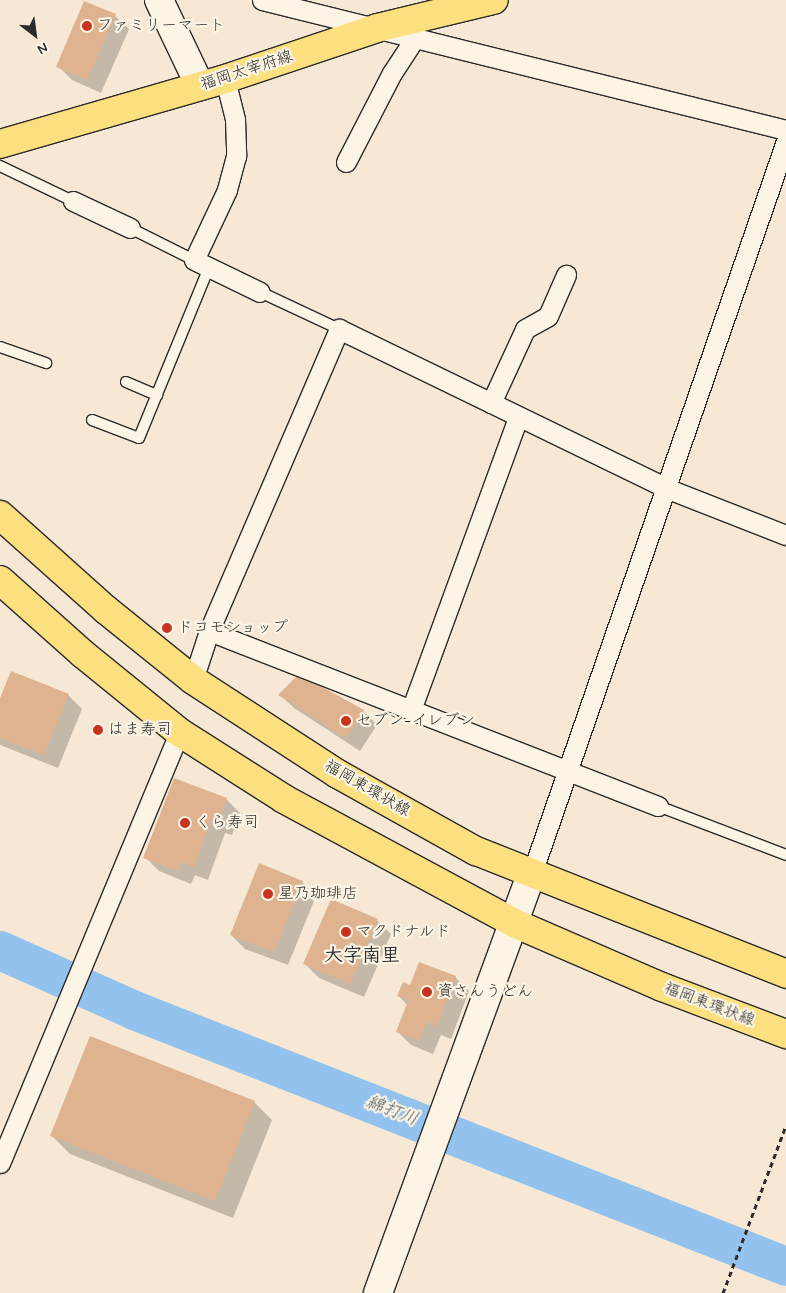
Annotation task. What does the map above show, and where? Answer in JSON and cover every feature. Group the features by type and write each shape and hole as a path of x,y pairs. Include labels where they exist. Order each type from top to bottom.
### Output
{"main road":[{"name":"福岡太宰府線","path":"0,144 212,83 377,28 494,0"},
{"name":"福岡東環状線","path":"0,515 105,609 194,680 338,774 476,851 786,974"},
{"name":"福岡東環状線","path":"0,580 83,654 179,732 284,799 514,923 662,987 786,1034"}],"street":[{"path":"159,0 235,119 236,156 227,190 202,263 260,292"},
{"path":"262,0 786,130"},
{"path":"346,162 392,73 415,38"},
{"path":"378,1293 532,874 786,141"},
{"path":"73,201 130,228"},
{"path":"491,403 525,329 548,316 566,275"},
{"path":"194,680 209,631 339,329 666,488 786,535"},
{"path":"411,710 518,416"},
{"path":"209,631 658,806"},
{"path":"0,1163 179,732"}],"lane":[{"path":"0,166 73,201"},
{"path":"92,420 139,438 157,395 202,263 130,228"},
{"path":"260,292 339,329"},
{"path":"0,347 46,363"},
{"path":"126,382 157,395"},
{"path":"658,806 786,855"}],"path":[{"path":"723,1293 786,1124"}],"building":[{"path":"84,1 116,14 87,80 56,67"},
{"path":"11,671 69,694 44,755 0,738 0,698"},
{"path":"299,674 364,710 346,738 278,695"},
{"path":"174,778 227,798 218,822 211,820 194,867 181,862 178,871 143,858"},
{"path":"259,863 303,881 274,952 230,935"},
{"path":"331,899 378,919 350,984 303,964"},
{"path":"419,962 456,976 437,1026 427,1022 419,1041 396,1032 408,1001 397,996 403,982 410,985"},
{"path":"90,1036 255,1101 215,1201 50,1136"}],"waterway":[{"name":"綿打川","path":"0,950 134,1010 786,1266"}],"place":[{"name":"ファミリーマート","path":"87,26"},
{"name":"ドコモショップ","path":"167,628"},
{"name":"セブン-イレブン","path":"346,721"},
{"name":"はま寿司","path":"98,730"},
{"name":"くら寿司","path":"185,823"},
{"name":"星乃珈琲店","path":"268,894"},
{"name":"マクドナルド","path":"346,932"},
{"name":"資さんうどん","path":"427,992"}],"district":[{"name":"大字南里","path":"362,956"}]}
